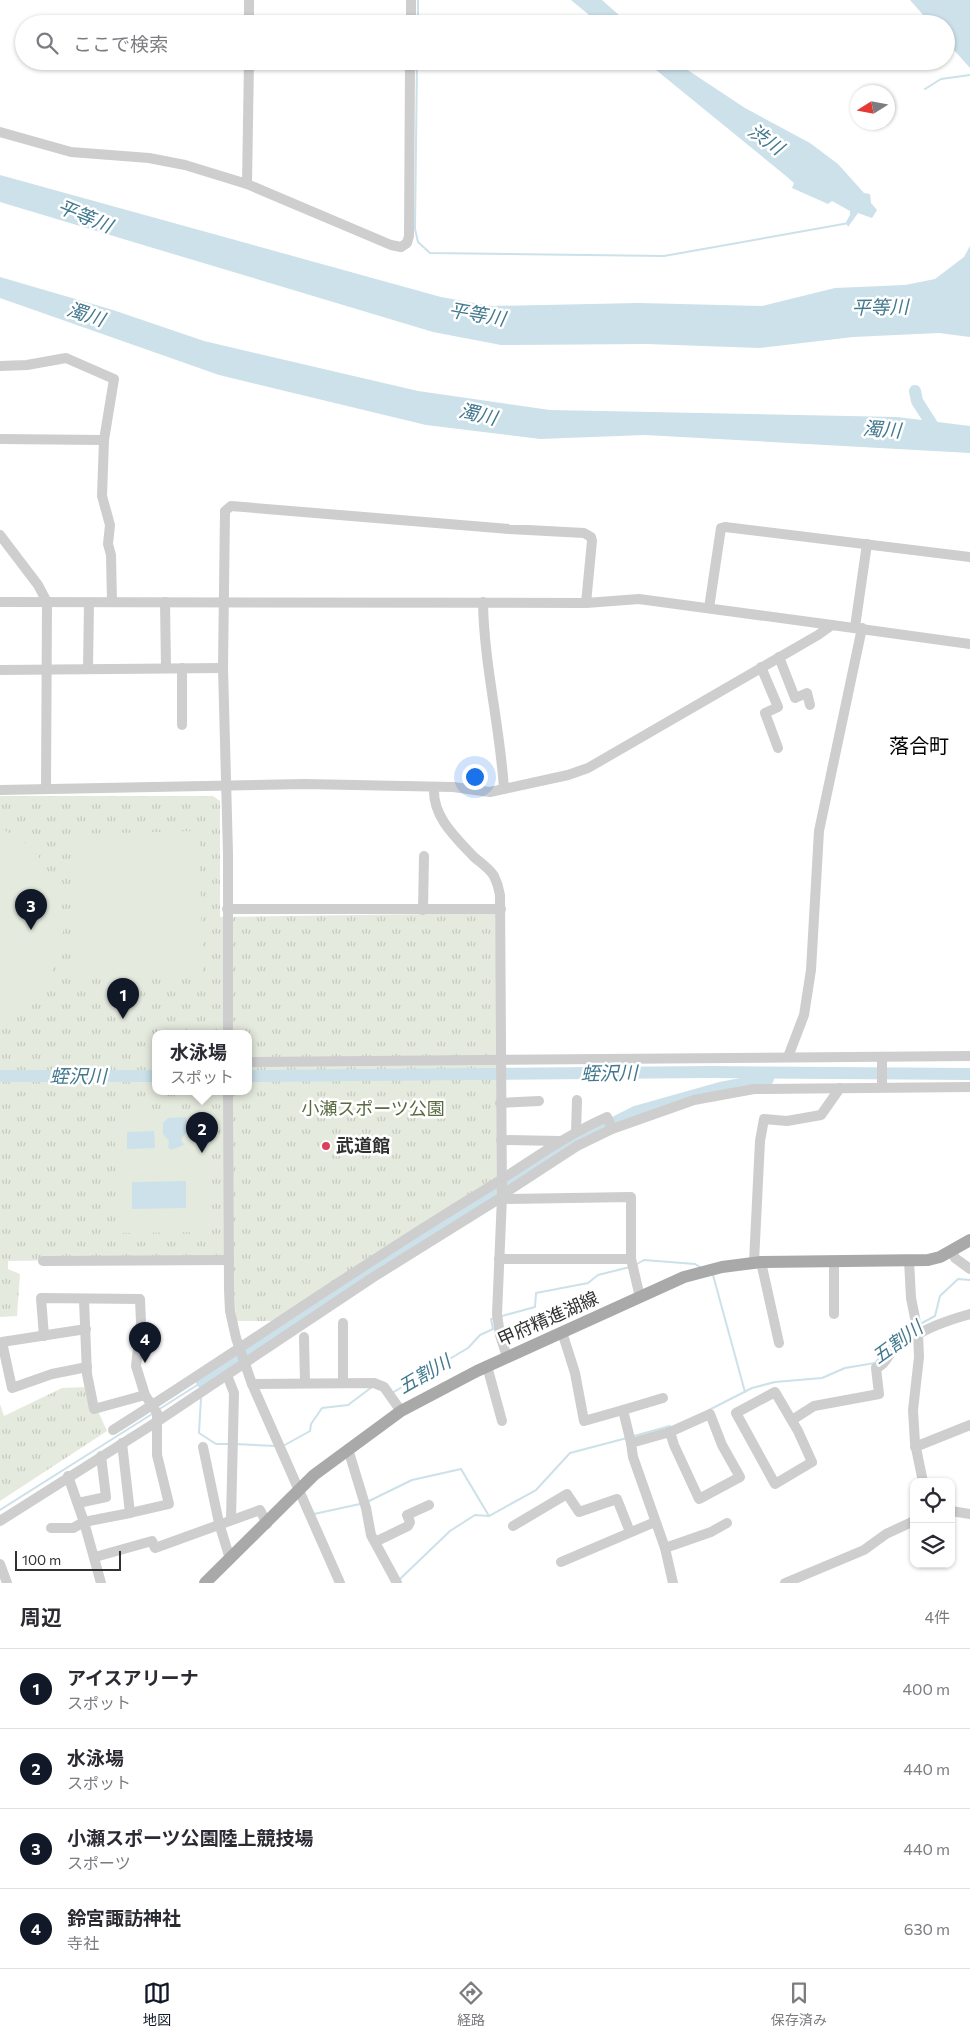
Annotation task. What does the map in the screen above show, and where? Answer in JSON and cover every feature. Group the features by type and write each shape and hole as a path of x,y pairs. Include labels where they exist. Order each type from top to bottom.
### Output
{"main road":[{"name":"甲府精進湖線","path":"205,1583 331,1461 401,1411 487,1366 640,1297 705,1270 758,1262 928,1260 952,1251 970,1240"}],"street":[{"path":"249,0 249,15"},
{"path":"411,0 411,15"},
{"path":"247,184 248,70"},
{"path":"0,132 70,152 159,160 247,184 391,245 403,246 409,236 410,70"},
{"path":"0,366 27,365 66,358 114,379 104,440 102,496 110,525 108,544 112,602"},
{"path":"0,439 104,440"},
{"path":"228,1030 223,668 225,511 231,506 500,529 584,533 591,537 592,541 586,603"},
{"path":"709,608 721,528 868,544 970,558"},
{"path":"0,535 38,585 47,602 46,789"},
{"path":"788,1057 804,1015 811,970 819,831 858,628 868,544"},
{"path":"0,602 586,603 639,599 970,644"},
{"path":"165,602 166,668"},
{"path":"483,602 485,649 500,737 504,789"},
{"path":"88,669 89,603"},
{"path":"0,790 305,784 434,787 483,792 504,789 568,776 588,768 832,625"},
{"path":"779,657 795,698 807,694 810,706"},
{"path":"761,667 778,708 765,713 778,748"},
{"path":"0,670 48,668 223,668"},
{"path":"182,668 182,725"},
{"path":"434,787 433,798 444,822 495,878 500,895 501,1196 497,1319 507,1357"},
{"path":"423,910 424,856"},
{"path":"227,909 501,909"},
{"path":"252,1062 500,1064 788,1057 882,1060 970,1056"},
{"path":"882,1060 882,1085"},
{"path":"0,1520 122,1443 155,1412 242,1356 372,1278 501,1196 552,1160 612,1128 694,1100 754,1089 840,1088 882,1085 970,1086"},
{"path":"778,1343 758,1262 760,1140 764,1119 787,1121 821,1115 840,1088"},
{"path":"228,1095 230,1312 252,1384 340,1583"},
{"path":"576,1132 577,1100"},
{"path":"500,1102 539,1101"},
{"path":"113,1430 202,1392 227,1375 242,1356 363,1266 501,1180 561,1140 607,1117 612,1128"},
{"path":"500,1140 561,1140"},
{"path":"501,1196 631,1197 632,1264 640,1297"},
{"path":"952,1251 964,1267 970,1269"},
{"path":"499,1259 632,1264"},
{"path":"43,1261 229,1260"},
{"path":"909,1260 911,1298 918,1334 918,1357 913,1410 916,1447 922,1478"},
{"path":"834,1262 834,1314"},
{"path":"363,1266 372,1278"},
{"path":"44,1336 41,1298 84,1300 140,1299 141,1322 136,1366 145,1394 155,1412 157,1455 169,1504 84,1522 74,1528 51,1528"},
{"path":"84,1300 87,1367 94,1409 145,1394"},
{"path":"792,1420 814,1406 879,1394 876,1368 881,1367 892,1351 937,1323 970,1314"},
{"path":"343,1323 343,1383"},
{"path":"86,1329 2,1342 12,1388 52,1374 87,1367"},
{"path":"562,1332 575,1374 584,1421 663,1398"},
{"path":"304,1337 305,1383"},
{"path":"487,1366 502,1421"},
{"path":"227,1375 234,1392 230,1519"},
{"path":"252,1384 374,1383 387,1392 401,1411"},
{"path":"775,1392 792,1420 812,1462 775,1484 736,1413 775,1392"},
{"path":"623,1410 633,1457 665,1548 673,1583"},
{"path":"631,1443 670,1432 710,1414 722,1445 740,1477 699,1499 670,1432"},
{"path":"916,1447 970,1426"},
{"path":"122,1443 130,1513"},
{"path":"203,1447 219,1524 230,1559"},
{"path":"348,1449 375,1542 397,1583"},
{"path":"78,1503 106,1497 101,1456"},
{"path":"68,1476 95,1557 100,1583"},
{"path":"513,1526 566,1494 579,1512 617,1498 630,1532"},
{"path":"375,1542 408,1526 410,1522 407,1515 429,1504"},
{"path":"95,1557 152,1542 155,1548 230,1519 260,1510 267,1524"},
{"path":"955,1512 970,1514"},
{"path":"561,1562 655,1522"},
{"path":"665,1548 711,1532 727,1523"},
{"path":"785,1583 864,1550 886,1534 910,1523"},
{"path":"0,1564 7,1583"}],"green space":[{"name":"小瀬スポーツ公園","path":"0,796 213,796 220,801 220,917 495,913 501,1180 281,1321 236,1321 232,1258 8,1261 8,1269 20,1274 17,1316 0,1317"},
{"path":"0,829 23,841 33,850 49,872 59,897 63,926 57,959 41,989 16,1010 0,1015"},
{"path":"199,831 203,975 76,975 74,834"},
{"path":"211,1111 212,1232 116,1233 115,1114"},
{"path":"87,1387 107,1431 0,1501 0,1404 4,1416 62,1388"}],"water":[{"path":"571,0 602,0 619,15 589,15"},
{"path":"910,0 970,0 970,68 955,51 955,15 923,15"},
{"path":"656,70 688,70 745,108 810,143 838,164 864,193 870,194 871,203 877,210 872,218 858,213 848,227 846,222 850,211 832,201 828,204 792,188 794,183"},
{"name":"平等川","path":"0,175 441,297 491,306 639,303 762,306 835,288 905,285 935,279 964,257 970,246 970,337 939,333 853,337 760,348 647,344 501,345 433,332 0,202"},
{"name":"濁川","path":"0,277 113,310 204,341 418,391 550,410 897,417 970,426 970,453 645,435 540,439 426,425 219,375 0,298"},
{"path":"186,1117 188,1130 181,1139 184,1145 171,1150 168,1147 169,1141 163,1134 163,1123 168,1118"},
{"path":"154,1131 155,1148 127,1149 127,1132"},
{"path":"186,1181 186,1208 132,1209 132,1182"}],"waterway":[{"path":"418,0 418,15"},
{"path":"417,70 415,229 418,242 430,253 664,256 849,223"},
{"path":"925,89 941,79 970,75"},
{"name":"渋川","path":"915,391 917,401 938,434"},
{"name":"蛭沢川","path":"252,1076 710,1072 970,1074"},
{"name":"蛭沢川","path":"0,1076 152,1076"},
{"path":"202,1382 504,1184 568,1146 635,1112 720,1088 768,1079"},
{"name":"五割川","path":"637,1264 644,1260 695,1264 700,1267"},
{"name":"五割川","path":"502,1316 535,1307 536,1293 588,1283 598,1275 630,1267"},
{"name":"五割川","path":"713,1275 745,1392"},
{"name":"五割川","path":"920,1324 935,1316 940,1296 958,1279 970,1280"},
{"name":"五割川","path":"392,1393 468,1348 480,1335 493,1329 491,1319 495,1318"},
{"name":"五割川","path":"709,1410 752,1388 775,1382 822,1378 845,1368 875,1363 889,1346 914,1328"},
{"name":"五割川","path":"158,1410 202,1382 202,1388"},
{"name":"五割川","path":"283,1446 310,1431 311,1424 322,1408 348,1405 372,1387"},
{"name":"五割川","path":"201,1398 199,1433 216,1444 228,1444"},
{"name":"五割川","path":"0,1510 152,1414"},
{"name":"五割川","path":"634,1436 670,1426"},
{"name":"五割川","path":"400,1579 450,1531 475,1515 489,1516 536,1490 570,1453 627,1438"},
{"name":"五割川","path":"235,1444 275,1446"},
{"name":"五割川","path":"367,1502 412,1480 461,1469 489,1516"},
{"name":"五割川","path":"314,1514 360,1504"}],"place":[{"name":"小瀬スポーツ公園陸上競技場","path":"31,930"},
{"name":"アイスアリーナ","path":"123,1019"},
{"name":"武道館","path":"326,1146"},
{"name":"水泳場","path":"202,1153"},
{"name":"鈴宮諏訪神社","path":"145,1363"}],"district":[{"name":"落合町","path":"919,746"}]}
